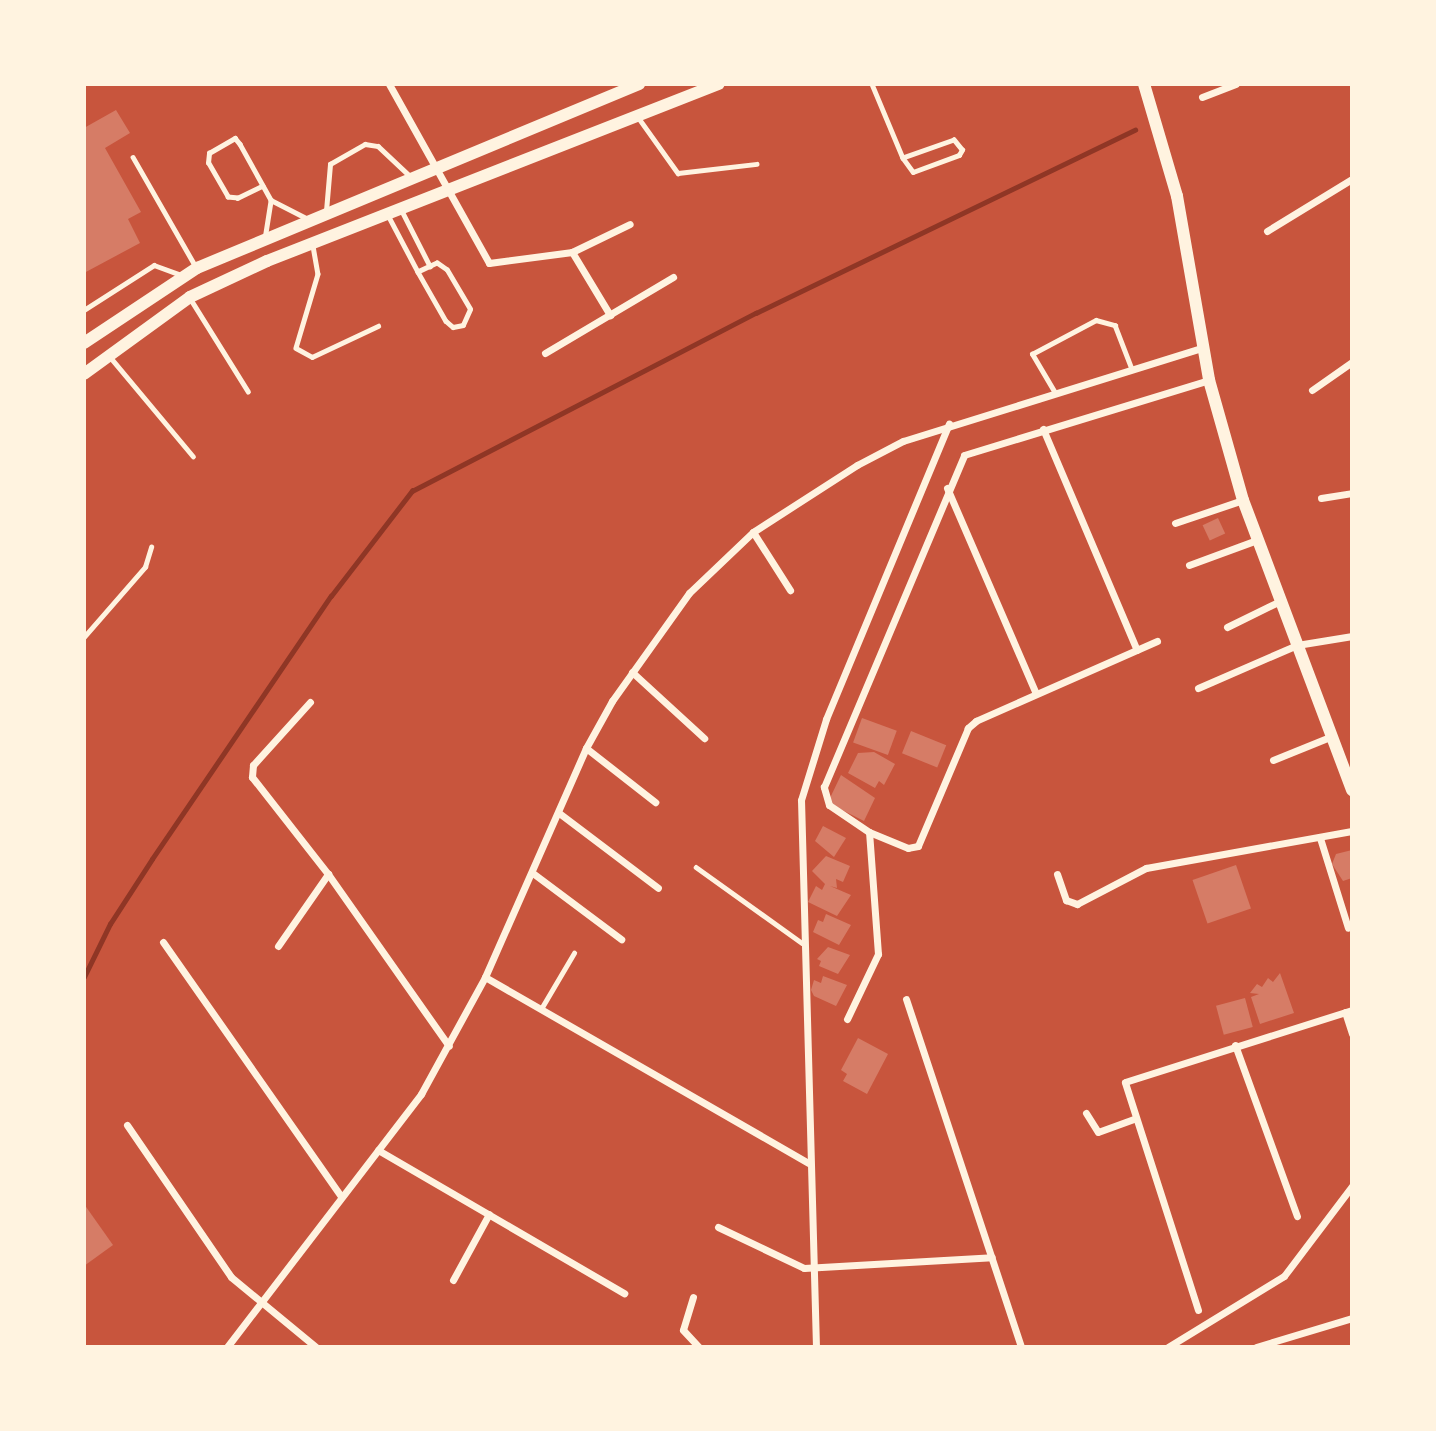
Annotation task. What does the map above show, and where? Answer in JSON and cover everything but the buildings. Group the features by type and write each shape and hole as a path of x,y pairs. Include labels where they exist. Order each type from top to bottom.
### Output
{"main road":[{"path":"84,374 190,297 386,211 719,84"},
{"path":"1144,84 1177,196 1202,348 1243,500 1352,790"},
{"path":"84,343 182,276 265,236 633,85"}],"street":[{"path":"389,84 444,188 489,263 572,252 630,224"},
{"path":"1202,97 1236,84"},
{"path":"1267,231 1352,179"},
{"path":"572,252 610,315"},
{"path":"545,353 673,277"},
{"path":"227,1347 421,1094 485,977 534,874 586,748 632,672 690,593 753,532 857,465 949,424 1056,395 1202,348"},
{"path":"1312,390 1352,362"},
{"path":"1157,641 968,728 918,846 908,848 869,832 829,805 824,787 957,464 974,449 1209,380"},
{"path":"816,1347 802,943 802,792 826,719 949,424"},
{"path":"1043,429 1137,650"},
{"path":"947,488 1037,694"},
{"path":"1321,498 1352,493"},
{"path":"1175,523 1243,500"},
{"path":"753,532 790,590"},
{"path":"1189,565 1257,540"},
{"path":"1227,627 1280,601"},
{"path":"1198,688 1297,645 1352,636"},
{"path":"632,672 704,738"},
{"path":"310,702 253,765 252,777 328,874 449,1046"},
{"path":"1273,760 1332,736"},
{"path":"586,748 655,803"},
{"path":"559,813 659,888"},
{"path":"1057,874 1070,904 1146,868 1352,831"},
{"path":"847,1019 878,954 869,832"},
{"path":"1320,838 1348,928"},
{"path":"278,946 328,874"},
{"path":"534,874 621,939"},
{"path":"163,942 341,1196"},
{"path":"485,977 808,1163"},
{"path":"906,999 1021,1347"},
{"path":"1198,1310 1134,1119 1125,1082 1348,1011 1352,1034"},
{"path":"1235,1045 1297,1216"},
{"path":"1086,1113 1098,1132 1134,1119"},
{"path":"127,1125 231,1277 316,1347"},
{"path":"378,1150 624,1293"},
{"path":"1168,1347 1284,1276 1352,1186"},
{"path":"453,1280 489,1214"},
{"path":"718,1227 793,1265 813,1267 992,1257"},
{"path":"693,1297 683,1330 699,1347"},
{"path":"1256,1347 1352,1318"}],"lane":[{"path":"872,84 903,158 908,168 920,173 959,155 961,143 954,140 903,158"},
{"path":"637,116 678,173 756,164"},
{"path":"263,186 238,198 228,198 208,163 209,153 235,138 263,186 271,200 307,219"},
{"path":"326,211 330,164 365,144 378,146 410,176"},
{"path":"133,156 197,268"},
{"path":"265,236 271,200"},
{"path":"400,206 430,266"},
{"path":"386,211 418,272 446,321 453,327 463,325 470,318 470,309 447,270 438,263 418,272"},
{"path":"311,242 318,274 296,348 312,357 378,326"},
{"path":"84,310 154,265 182,276"},
{"path":"190,297 248,391"},
{"path":"1056,395 1032,354 1096,320 1115,325 1133,370"},
{"path":"108,355 193,456"},
{"path":"84,637 145,567 151,547"},
{"path":"696,867 802,943"},
{"path":"541,1009 574,953"}],"waterway":[{"path":"84,977 110,924 152,859 331,596 412,491 756,313 1135,130"}]}
